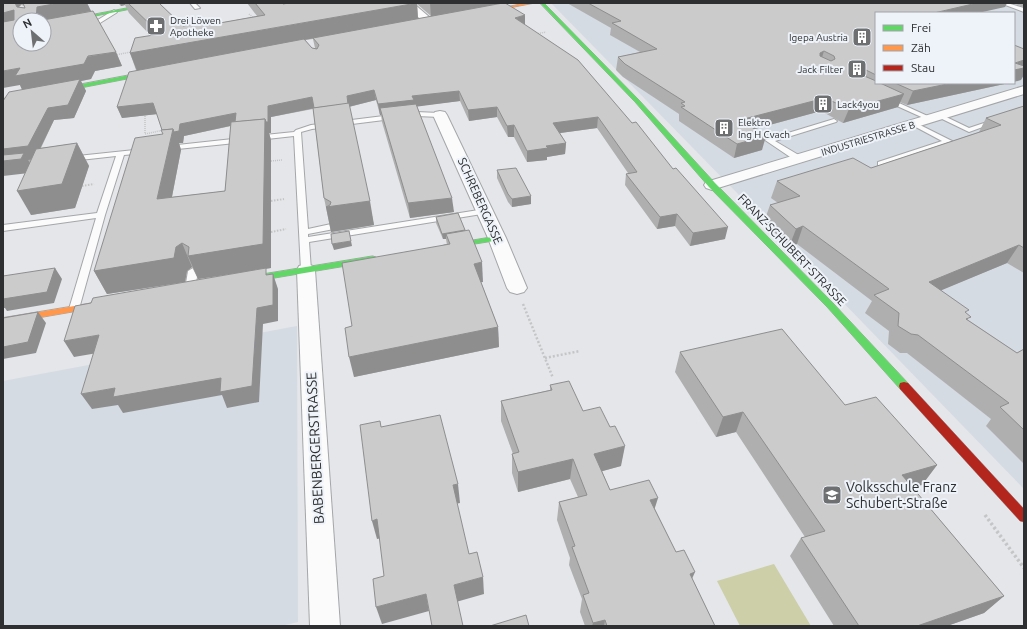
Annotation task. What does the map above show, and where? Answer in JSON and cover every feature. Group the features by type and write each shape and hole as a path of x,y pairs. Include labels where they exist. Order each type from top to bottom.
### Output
{"street":[{"path":"52,24 160,3"},
{"path":"407,3 434,21"},
{"path":"475,14 533,3"},
{"name":"FRANZ-SCHUBERT-STRASSE","path":"542,3 637,101 712,185 830,305 1024,517"},
{"path":"415,25 434,21"},
{"path":"3,101 160,72"},
{"name":"INDUSTRIESTRASSE B","path":"712,185 1022,92"},
{"name":"SCHREBERGASSE","path":"440,115 485,211 517,288"},
{"path":"436,248 497,238"},
{"path":"236,282 382,257"},
{"name":"BABENBERGERSTRASSE","path":"306,270 325,626"},
{"path":"3,321 113,303"}],"lane":[{"path":"192,3 197,8"},
{"path":"1002,3 1024,10"},
{"path":"83,25 98,22 114,12"},
{"path":"881,96 969,130 1003,119"},
{"path":"66,159 296,134 298,131 311,127 416,114 440,115"},
{"path":"799,159 769,140 834,121"},
{"path":"881,164 948,141 914,124"},
{"path":"296,134 306,270"},
{"path":"74,309 101,215 121,153"},
{"path":"304,236 485,211"},
{"path":"3,228 101,215"},
{"path":"304,236 331,227"},
{"path":"190,290 193,272"}],"path":[{"path":"249,14 259,22"},
{"path":"535,34 566,28"},
{"path":"115,55 131,52"},
{"path":"160,72 145,112 144,134 168,129"},
{"path":"517,288 553,378"},
{"path":"545,358 580,351"}],"shaded area":[{"path":"551,3 1024,3 1024,489 739,195"},
{"path":"297,326 298,622 281,626 3,626 3,381"}],"green space":[{"path":"774,564 811,626 740,626 717,581"}],"building":[{"path":"3,3 15,3 17,7 25,8 23,3 59,3 37,7 37,12 14,12 14,10 3,13"},
{"path":"128,3 159,3 183,26 213,21 214,24 265,15 255,3 417,3 130,53 135,38 160,34"},
{"path":"503,3 525,15 515,18 578,60 632,123 636,122 673,169 676,168 728,227 693,233 677,214 660,217 626,174 637,172 598,117 553,123 566,143 546,146 548,148 527,151 514,125 507,126 497,107 468,110 459,91 412,96 414,100 378,104 374,90 347,96 348,104 314,108 312,97 268,106 268,122 266,122 265,119 235,122 236,113 180,124 179,131 174,132 173,129 162,130 153,103 117,107 129,72 304,39 312,48 317,49 319,45 313,38"},
{"path":"588,3 977,3 938,12 875,12 875,74 864,69 861,72 862,75 875,81 875,84 882,84 904,94 849,109 825,98 740,120 766,136 737,144 681,107 685,106 681,103 685,102 625,64 618,57 657,49 612,23 621,21","holes":["824,51 834,56 835,59 831,61 820,56 820,53"]},
{"path":"93,11 116,52 88,56 84,64 15,76 20,68 3,71 3,22 12,20 12,52 52,52 52,18"},
{"path":"1015,45 1024,49 1024,60 1015,63"},
{"path":"1015,63 1024,66 1024,68 1015,70"},
{"path":"80,79 68,105 48,108 28,146 3,149 3,101 9,92"},
{"path":"897,84 947,84 913,91"},
{"path":"349,103 370,201 326,207 330,205 331,202 324,198 313,108"},
{"path":"416,104 452,198 408,203 380,108"},
{"path":"1024,106 1024,248 1019,245 929,282 969,310 965,312 971,317 966,319 1017,353 1024,349 1024,430 1000,407 1009,403 918,335 911,334 898,326 899,313 874,295 889,289 803,226 796,229 770,205 800,196 777,181 853,158 871,168 1001,125 986,118"},
{"path":"265,119 263,244 188,256 189,247 182,243 176,247 174,258 94,271 135,138 163,134 161,130 173,129 157,199 225,191 231,122"},
{"path":"77,143 62,184 17,191 36,149"},
{"path":"24,153 21,159 3,161 3,155"},
{"path":"516,168 531,196 512,199 508,194 497,170"},
{"path":"458,213 465,230 442,234 436,217"},
{"path":"469,230 482,262 474,264 498,327 349,357 345,328 352,326 342,263 450,244 446,234"},
{"path":"349,231 351,241 332,244 331,234"},
{"path":"55,268 47,292 3,299 3,276"},
{"path":"266,268 266,275 273,274 273,305 257,308 252,386 220,392 221,378 113,397 115,388 81,394 99,335 64,341 75,306 91,303 93,298"},
{"path":"38,312 28,342 3,347 3,318"},
{"name":"Volksschule Franz Schubert-Straße","path":"782,329 845,405 876,397 937,465 902,475 1004,596 917,626 859,626 801,538 825,531 743,412 723,417 680,352"},
{"path":"569,381 583,411 600,407 610,427 615,426 625,446 594,454 610,490 649,480 658,498 650,500 676,552 684,550 695,572 690,574 715,626 607,626 605,620 593,623 583,595 589,593 572,547 575,546 559,502 587,495 573,459 518,472 512,454 519,452 501,401 552,390 550,385"},
{"path":"440,415 458,484 453,485 469,554 477,552 483,577 454,585 463,626 432,626 426,594 376,607 373,579 384,576 377,519 372,521 360,425 380,421 381,427"},
{"path":"526,615 529,626 490,626"}],"traffic: fast":[{"path":"52,23 160,3"},
{"path":"542,3 637,101 712,185 830,305 904,386"},
{"path":"3,101 156,72"},
{"path":"444,247 497,238"},
{"path":"245,280 373,259"}],"traffic: slow":[{"path":"483,12 533,3"},
{"path":"3,321 104,304"}],"traffic: jam":[{"path":"904,386 1024,517"}],"place":[{"name":"Drei Löwen Apotheke","path":"156,26"},
{"name":"Igepa Austria","path":"862,37"},
{"name":"Jack Filter","path":"857,69"},
{"name":"Lack4you","path":"823,104"},
{"name":"Elektro Ing H Cvach","path":"724,128"},
{"name":"Volksschule Franz Schubert-Straße","path":"832,495"}]}
